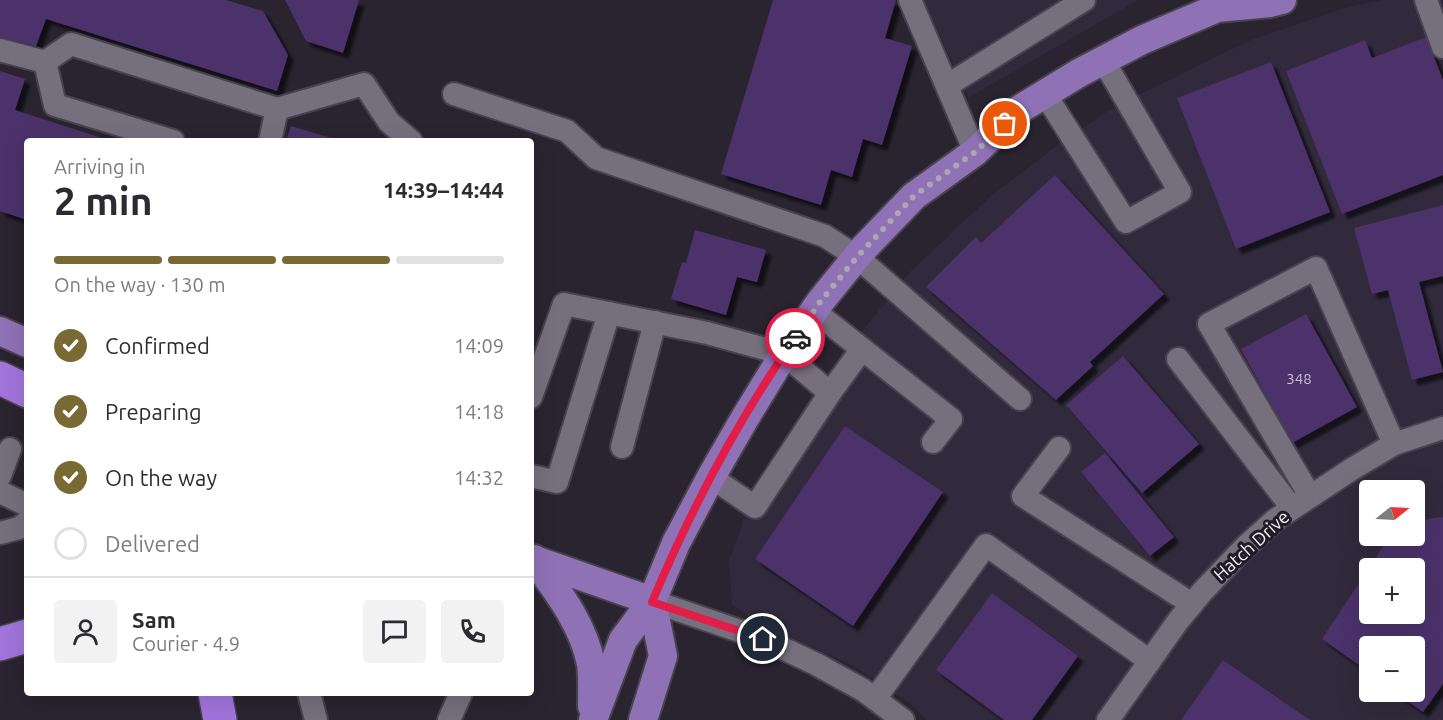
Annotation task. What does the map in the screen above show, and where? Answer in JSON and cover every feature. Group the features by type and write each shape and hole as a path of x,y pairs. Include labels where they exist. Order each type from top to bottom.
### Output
{"highway":[{"path":"0,377 24,389"},
{"path":"0,644 24,637"},
{"path":"216,696 220,720"},
{"path":"223,696 225,720"}],"main road":[{"path":"593,720 622,640 652,602 676,543 711,477 784,354 814,311 857,257 914,196 975,152 1020,109 1103,60 1218,3 1270,3 1282,0"},
{"path":"0,331 24,342"},
{"path":"0,377 24,384"},
{"path":"534,559 652,602"},
{"path":"534,560 560,594 584,635 591,666 593,720"},
{"path":"643,720 663,656 652,602"}],"street":[{"path":"910,0 975,152"},
{"path":"948,85 1084,0"},
{"path":"1426,0 1443,47"},
{"path":"0,50 45,62 71,44 277,109 364,84 389,122 408,138"},
{"path":"1045,94 1126,222 1180,192 1103,60"},
{"path":"45,62 55,105 163,138"},
{"path":"454,94 567,131 596,158 825,236 857,257 1020,399"},
{"path":"271,138 277,109"},
{"path":"1301,502 1209,324 1316,268 1394,444"},
{"path":"534,389 564,304 707,333 784,354 830,393"},
{"path":"814,311 951,419 933,442"},
{"path":"534,477 557,482 609,313"},
{"path":"622,447 655,322"},
{"path":"711,477 755,507 830,393 862,349"},
{"path":"1178,359 1301,502"},
{"name":"Hatch Drive","path":"1108,720 1192,604 1244,548 1301,502 1394,444 1443,428"},
{"path":"1059,448 1023,496 1192,604"},
{"path":"0,476 10,449"},
{"path":"0,492 24,504"},
{"path":"0,533 19,528 24,524"},
{"path":"874,699 986,545 1150,661"},
{"path":"652,602 763,639 816,664 874,699 903,720"},
{"path":"310,696 316,720"},
{"path":"449,720 460,696"}],"shaded area":[{"path":"923,0 1138,0 969,97"},
{"path":"1381,0 1443,0 1443,720 927,720 912,705 855,667 754,620 732,605 729,561 744,518 783,443 831,370 911,271 991,196 1059,144 1108,111 1251,40 1345,8"}],"building":[{"path":"0,0 226,0 263,11 288,55 277,91 46,19 36,46 0,37"},
{"path":"285,0 359,0 343,53 306,41"},
{"path":"773,0 896,0 885,38 912,46 882,145 863,139 852,177 831,170 821,205 721,174"},
{"path":"1426,37 1443,80 1443,175 1342,214 1286,71 1365,40 1372,58"},
{"path":"1271,62 1330,212 1236,249 1177,98"},
{"path":"0,71 25,79 15,110 102,138 24,138 24,219 0,211"},
{"path":"291,126 331,138 287,138"},
{"path":"1055,175 1164,294 1090,362 1093,366 1056,400 926,287 976,237 981,243"},
{"path":"1443,205 1443,276 1419,282 1443,372 1412,380 1388,290 1372,294 1354,228"},
{"path":"695,230 766,250 757,282 737,277 726,315 671,299 682,262 686,263"},
{"path":"1306,314 1357,407 1292,443 1241,349"},
{"path":"1123,356 1199,444 1142,493 1066,405"},
{"path":"845,426 943,492 853,626 755,559"},
{"path":"1105,453 1174,537 1150,556 1081,472"},
{"path":"1443,517 1443,684 1423,712 1408,702 1425,702 1425,636 1359,636 1359,665 1322,639 1359,583 1359,624 1425,624 1425,558 1375,558 1383,546 1425,546 1425,519"},
{"path":"992,593 1078,656 1032,720 1004,720 936,670"},
{"path":"1223,660 1310,720 1181,720"}],"way so far":[{"path":"795,338 820,302 863,249 914,196 975,152 1005,124"}],"route":[{"path":"763,639 652,602 676,543 711,477 745,417 795,338"}]}
